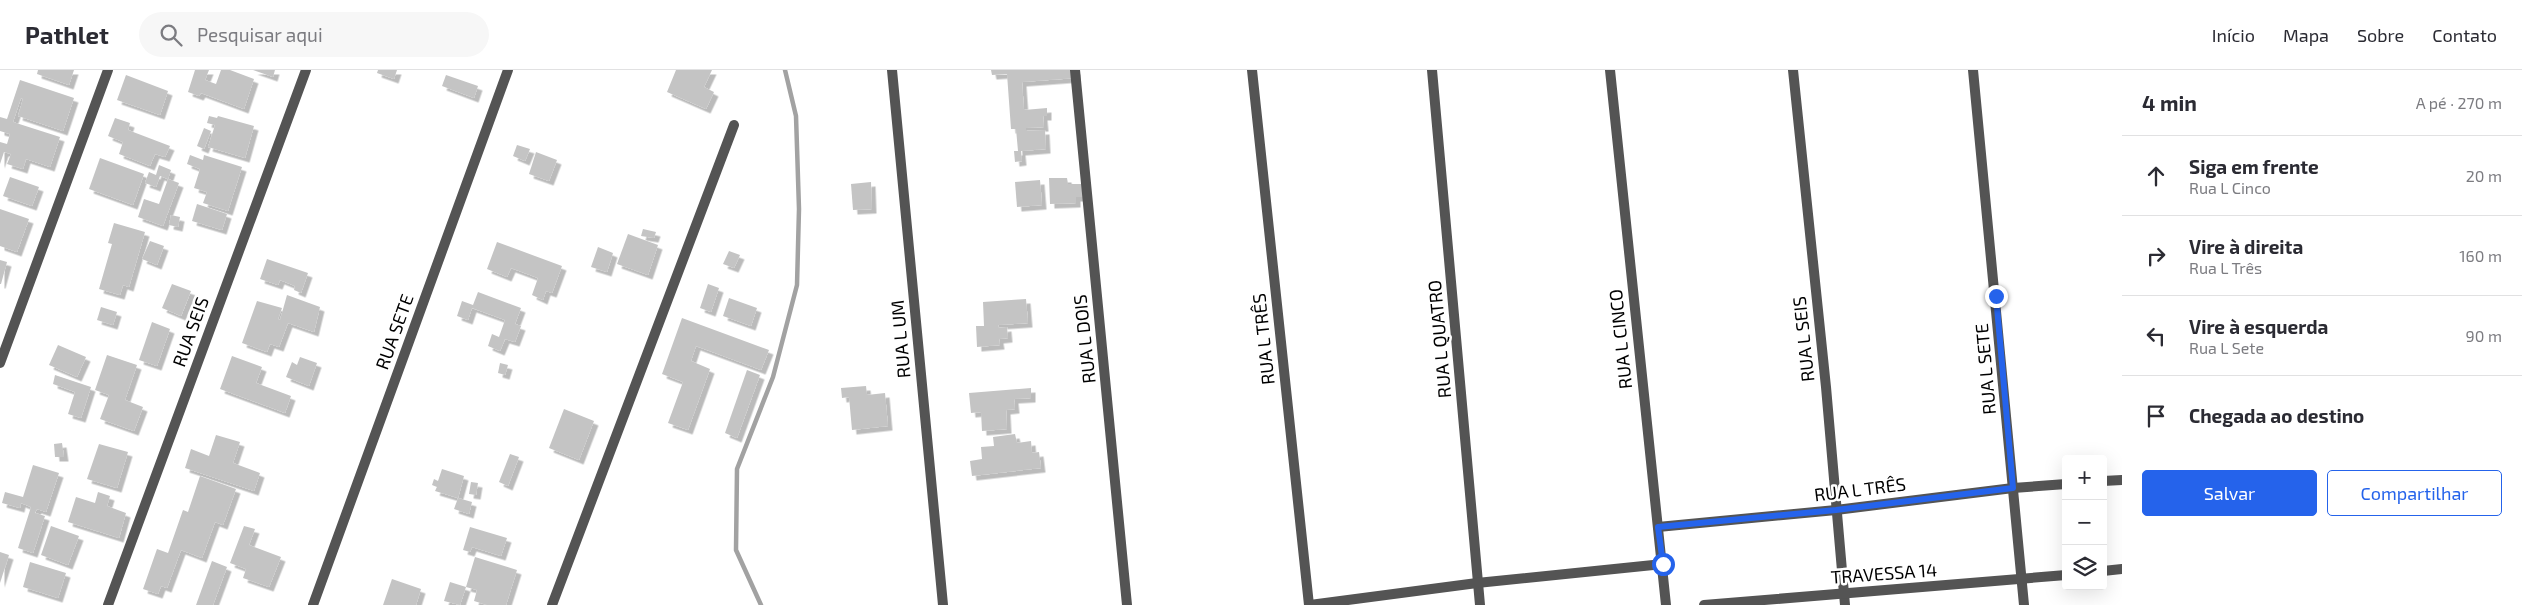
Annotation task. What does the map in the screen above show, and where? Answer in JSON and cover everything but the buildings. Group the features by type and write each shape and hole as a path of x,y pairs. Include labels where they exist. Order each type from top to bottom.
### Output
{"street":[{"path":"0,363 108,70"},
{"name":"RUA SEIS","path":"108,605 306,70"},
{"name":"RUA SETE","path":"313,605 508,70"},
{"name":"RUA L UM","path":"892,70 943,605"},
{"name":"RUA L DOIS","path":"1075,70 1127,605"},
{"name":"RUA L TRÊS","path":"1252,70 1310,605"},
{"name":"RUA L QUATRO","path":"1432,70 1480,605"},
{"name":"RUA L CINCO","path":"1610,70 1666,605"},
{"name":"RUA L SEIS","path":"1793,70 1844,605"},
{"name":"RUA L SETE","path":"1973,70 2024,605"},
{"path":"552,605 734,125"},
{"path":"2107,481 2122,480"},
{"name":"RUA L TRÊS","path":"1658,527 1836,510 2013,488 2062,484"},
{"path":"1310,605 1477,583 1663,564"},
{"path":"2107,571 2122,569"},
{"name":"TRAVESSA 14","path":"1704,605 2062,575"}],"waterway":[{"path":"761,605 736,550 737,469 773,377 797,285 799,209 796,116 785,70"}],"route":[{"path":"1663,564 1658,527 1836,510 2013,488 1996,296"}]}
